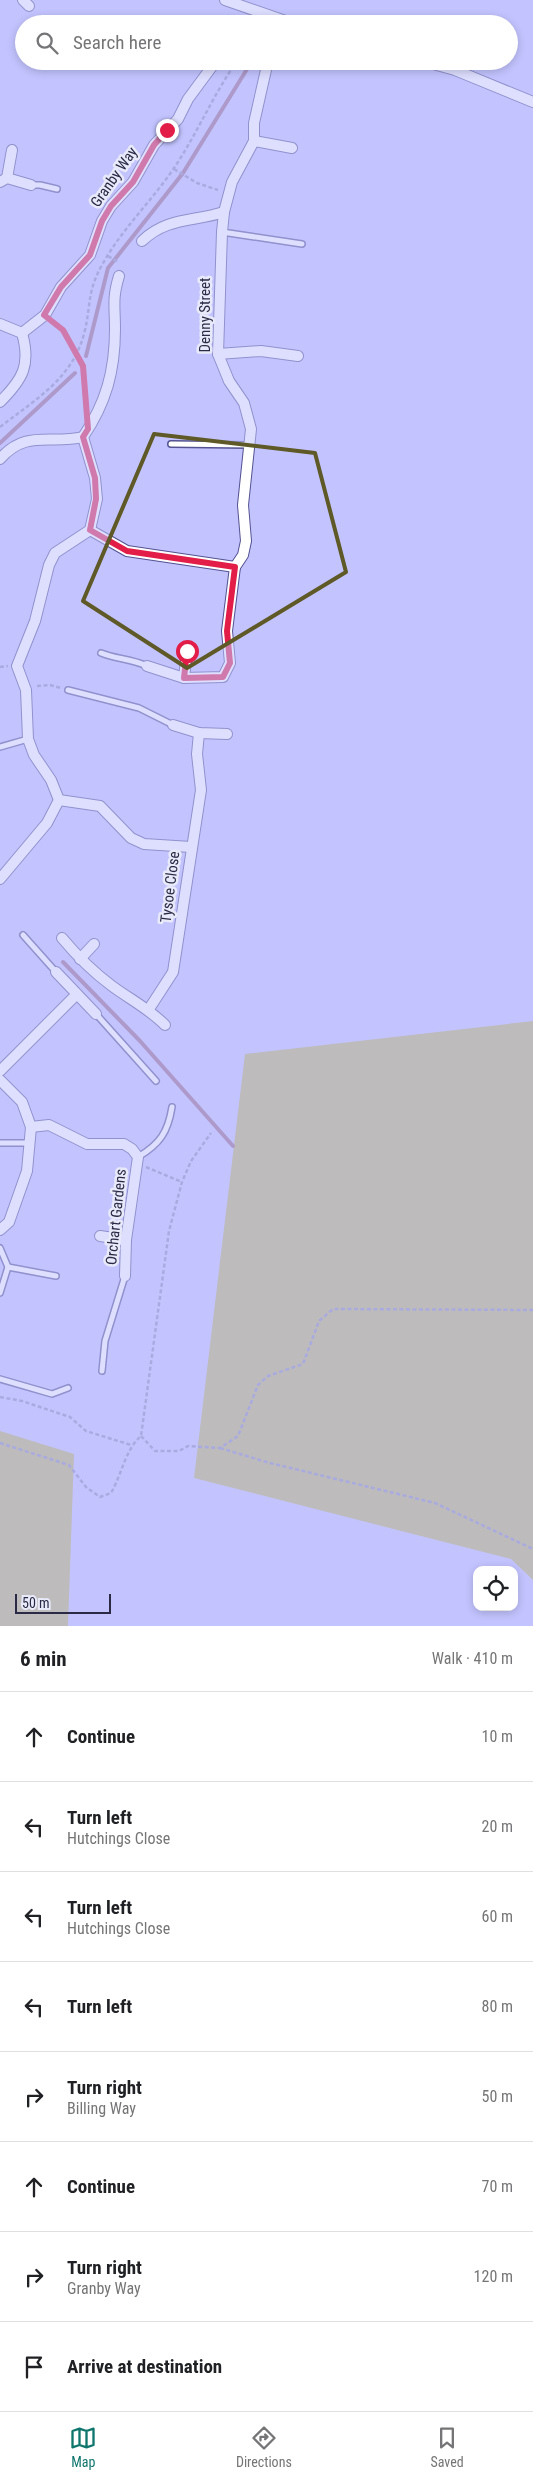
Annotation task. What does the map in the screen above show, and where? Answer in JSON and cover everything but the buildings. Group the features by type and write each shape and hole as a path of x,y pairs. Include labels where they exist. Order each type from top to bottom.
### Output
{"street":[{"path":"229,1 269,15"},
{"name":"Granby Way","path":"22,333 44,315 61,287 90,255 102,221 111,206 133,182 154,145 178,119 188,99 209,70"},
{"name":"Denny Street","path":"184,678 223,677 230,663 227,631 235,567 244,555 246,541 243,505 250,445 249,417 244,403 222,368 218,354 222,232 224,212 229,193 254,141 254,123 266,70"},
{"path":"455,70 533,102"},
{"path":"254,141 292,148"},
{"path":"12,150 3,180 31,185"},
{"path":"142,240 155,229 164,225 207,218 224,212"},
{"path":"0,459 8,450 31,439 67,441 86,433 97,416 112,375 115,327 113,302 119,276"},
{"path":"0,324 22,333 26,354 21,378 0,402"},
{"path":"218,354 261,351 298,356"},
{"path":"2,873 48,823 59,800 51,780 34,755 28,739 26,690 17,666 35,621 43,585 55,553 90,530 96,499 95,478 86,433"},
{"path":"90,530 127,551 235,567"},
{"path":"147,666 184,678 187,651"},
{"path":"173,725 199,733 226,734"},
{"path":"192,847 201,790 197,754 199,733"},
{"name":"Tysoe Close","path":"59,800 100,806 131,838 144,844 192,847 173,972 149,1009"},
{"path":"62,938 80,959 113,986 149,1009 165,1025"},
{"path":"80,959 94,944"},
{"path":"56,972 96,1014"},
{"path":"0,1071 76,994"},
{"path":"0,1080 22,1102 32,1127 27,1171 9,1222 0,1230"},
{"name":"Orchart Gardens","path":"32,1127 49,1125 86,1144 124,1144 132,1149 138,1160 126,1240 125,1276"},
{"path":"100,1236 126,1240"}],"lane":[{"path":"31,185 57,189"},
{"path":"222,232 302,244"},
{"path":"171,444 250,445"},
{"path":"101,653 118,660 137,661 147,666"},
{"path":"68,690 138,708 173,725"},
{"path":"0,747 28,739"},
{"path":"23,935 56,972"},
{"path":"96,1014 156,1082"},
{"path":"138,1160 159,1142 170,1118 172,1107"},
{"path":"0,1143 30,1143"},
{"path":"0,1248 8,1267 0,1293"},
{"path":"8,1267 56,1276"},
{"path":"102,1370 105,1341 125,1276"},
{"path":"0,1379 52,1394 68,1388"}],"path":[{"path":"0,427 61,380 77,354 85,330 90,288 115,242 175,170 218,89 232,70"},
{"path":"175,170 187,178 229,193"},
{"path":"109,256 118,262"},
{"path":"44,315 63,330 77,354 85,378 86,433"},
{"path":"26,690 50,686 68,690"},
{"path":"0,1443 69,1465 86,1487 100,1496 111,1493 121,1477 131,1445 141,1436 169,1231 182,1182 191,1161 211,1133"},
{"path":"138,1160 182,1182"},
{"path":"220,1448 238,1436 258,1385 268,1376 303,1364 319,1321 333,1309 533,1310"},
{"path":"0,1397 22,1401 70,1417 86,1431 131,1445"},
{"path":"141,1436 155,1451 179,1451 188,1446 220,1448 270,1463 434,1503 533,1549"}],"highlighted area":[{"path":"154,434 315,453 346,572 187,668 83,601"}],"shaded area":[{"path":"533,1021 533,1580 511,1559 194,1478 245,1054"},
{"path":"0,1431 74,1454 68,1626 0,1626"}],"waterway":[{"path":"86,356 108,268 183,173 246,70"},
{"path":"0,443 75,373"},
{"path":"63,962 140,1041 233,1146"}],"route":[{"path":"167,130 154,145 133,182 111,206 102,221 90,255 61,287 44,315 63,330 83,366 88,429 83,437 95,478 96,499 90,530 127,551 235,567 227,631 230,663 223,677 184,678 187,651"}]}
